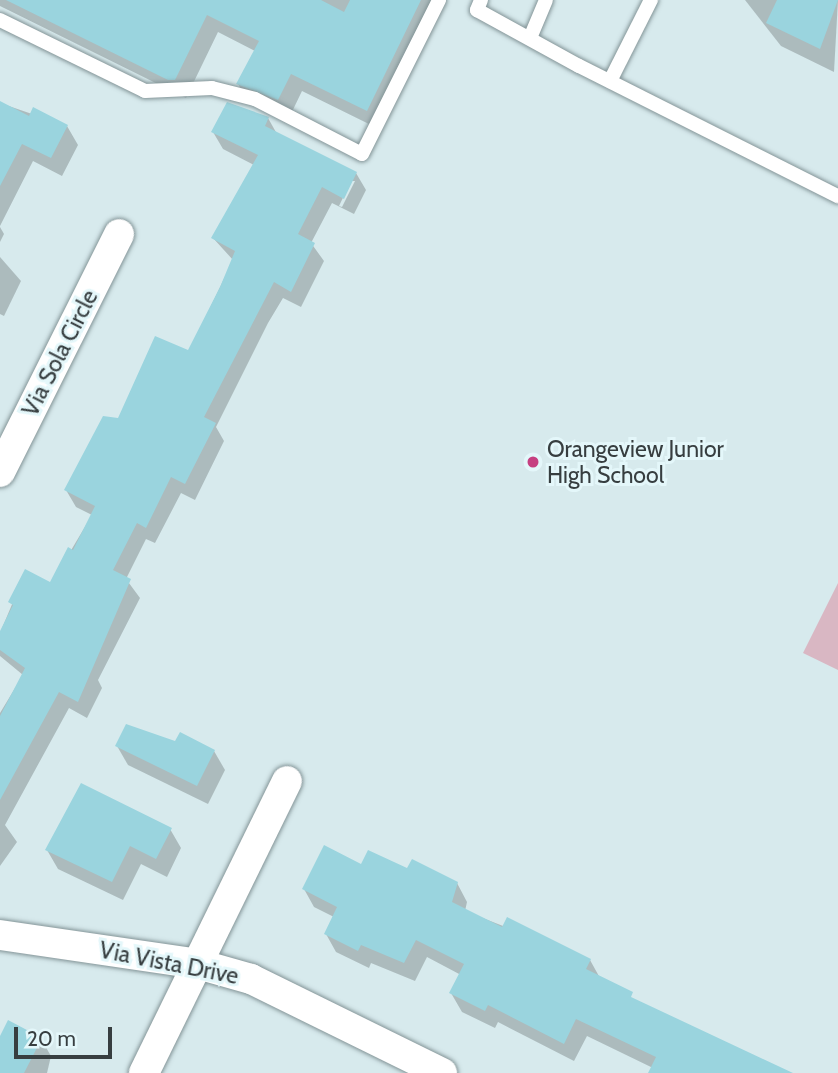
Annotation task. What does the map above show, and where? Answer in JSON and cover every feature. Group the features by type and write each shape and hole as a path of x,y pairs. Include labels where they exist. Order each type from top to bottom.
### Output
{"street":[{"name":"Via Sola Circle","path":"0,472 119,234"},
{"path":"144,1073 287,781"},
{"name":"Via Vista Drive","path":"0,935 198,964 251,979 442,1073"}],"lane":[{"path":"0,20 145,91 212,88 255,99 362,154 439,0"},
{"path":"481,0 477,10 610,81 836,191"},
{"path":"530,38 546,0"},
{"path":"610,81 651,0"}],"shaded area":[{"path":"838,583 838,670 803,653"}],"building":[{"path":"6,0 321,0 344,12 350,0 421,0 367,111 291,74 278,100 236,84 259,41 207,15 175,80 168,80"},
{"path":"777,0 838,0 820,49 766,23"},
{"path":"0,101 29,116 33,107 68,125 51,158 22,144 0,186"},
{"path":"227,102 269,117 265,126 357,172 344,199 322,187 298,234 315,243 291,292 274,282 204,417 216,423 185,484 171,477 146,528 137,523 113,570 131,579 78,702 59,692 0,800 0,716 25,668 0,650 0,631 13,605 8,602 25,569 50,582 68,547 73,550 95,506 64,490 103,416 118,418 155,336 188,350 235,251 211,238 258,155 211,132"},
{"path":"126,724 175,741 180,732 215,750 197,786 115,746"},
{"path":"81,783 172,828 156,859 130,846 112,882 45,850"},
{"path":"324,845 361,864 368,850 407,868 412,859 458,882 452,902 502,927 507,917 591,959 586,969 633,992 631,997 793,1073 648,1073 656,1057 576,1019 564,1044 488,1005 485,1011 449,993 464,964 416,940 404,963 361,945 358,951 324,934 337,907 302,889"},
{"path":"8,1020 42,1038 24,1073 0,1073 0,1036"}],"place":[{"name":"Orangeview Junior High School","path":"533,462"}]}
